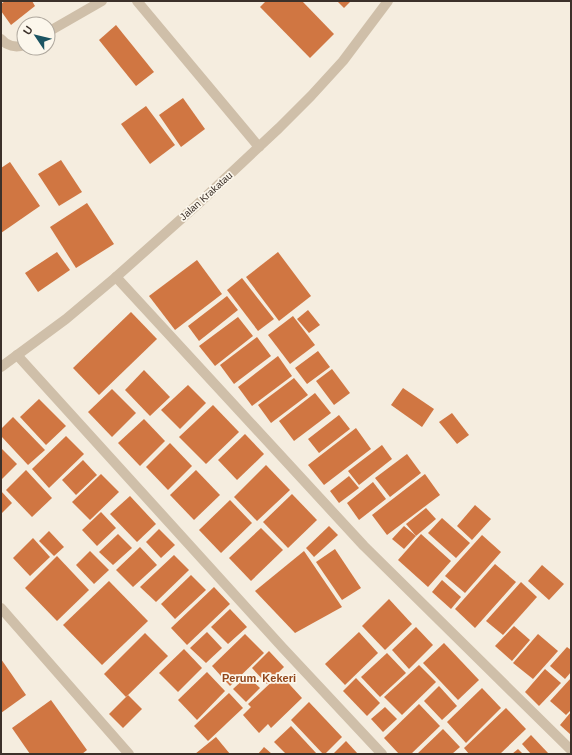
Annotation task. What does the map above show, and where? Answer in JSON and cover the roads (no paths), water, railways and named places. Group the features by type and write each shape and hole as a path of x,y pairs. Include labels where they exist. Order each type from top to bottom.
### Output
{"street":[{"path":"56,27 102,1"},
{"path":"137,1 259,147"},
{"name":"Jalan Krakatau","path":"1,367 66,319 116,277 259,147 343,61 388,1"},
{"path":"1,39 10,46 16,47"},
{"path":"116,277 364,546 571,750"},
{"path":"17,355 282,647 382,754"},
{"path":"1,608 129,754"}],"district":[{"name":"Perum. Kekeri","path":"259,678"}]}
